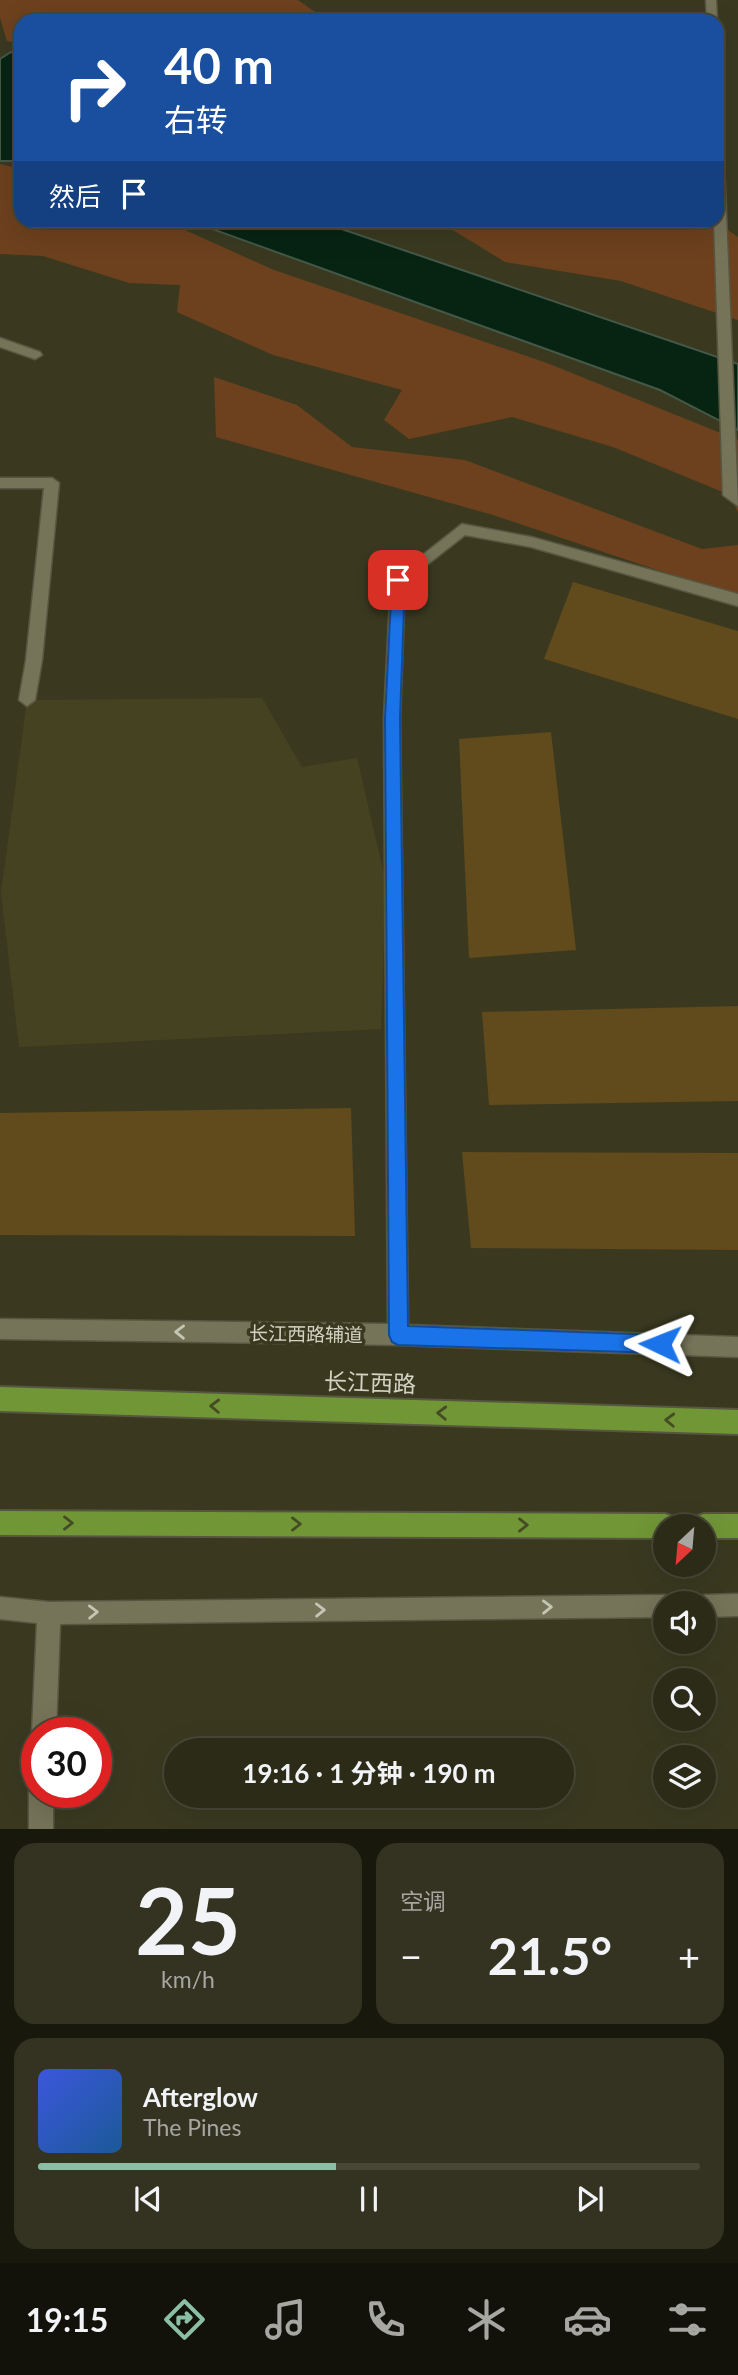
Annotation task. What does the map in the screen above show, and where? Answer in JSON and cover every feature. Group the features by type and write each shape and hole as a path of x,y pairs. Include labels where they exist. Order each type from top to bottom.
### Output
{"highway":[{"name":"长江西路","path":"0,1399 738,1422"},
{"path":"0,1523 653,1526"},
{"path":"716,1526 738,1527"}],"street":[{"path":"720,228 730,495 738,501"},
{"path":"0,342 35,355"},
{"path":"0,483 52,483 34,660 27,700"},
{"path":"398,1335 392,718 398,580 463,529 531,542 738,600"},
{"name":"长江西路辅道","path":"0,1329 398,1335 738,1347"},
{"path":"716,1606 738,1605"},
{"path":"0,1608 49,1613 653,1606"},
{"path":"45,1717 49,1613"},
{"path":"41,1808 41,1829"}],"shaded area":[{"path":"0,0 298,0 318,14 14,14 14,42 7,41 0,18"},
{"path":"14,53 14,161 0,161 0,59"},
{"path":"0,164 14,167 14,228 181,228 274,270 547,363 738,440 738,512 730,495 613,447 512,417 409,439 384,420 402,390 273,355 177,312 180,285 129,283 43,256 0,254"},
{"path":"724,227 738,237 738,320 621,281 505,262 449,228"},
{"path":"209,228 339,228 738,364 738,430 660,390"},
{"path":"214,377 297,405 352,447 465,460 702,549 738,545 738,593 711,588 493,515 216,437"},
{"path":"262,698 302,767 357,758 386,883 381,1029 19,1047 1,893 27,700"}],"building":[{"path":"573,582 738,631 738,719 544,659"},
{"path":"551,732 576,950 469,958 459,739"},
{"path":"738,1006 738,1101 489,1105 482,1012"},
{"path":"351,1108 355,1236 0,1235 0,1113"},
{"path":"462,1152 738,1153 738,1250 471,1248"}],"route":[{"path":"398,580 392,718 398,1335 660,1344"}]}
